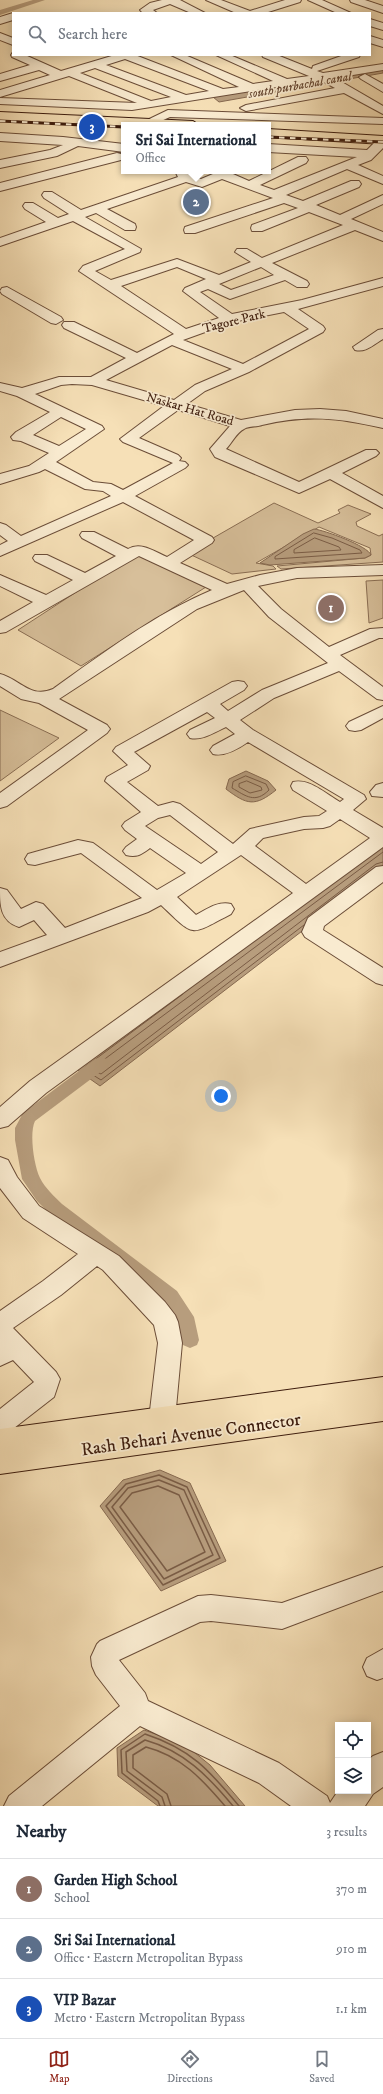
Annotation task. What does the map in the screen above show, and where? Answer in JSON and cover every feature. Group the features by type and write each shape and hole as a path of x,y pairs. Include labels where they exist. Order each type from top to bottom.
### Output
{"main road":[{"path":"0,116 126,122"},
{"path":"0,121 121,126"},
{"path":"271,129 383,134"},
{"path":"271,133 383,140"},
{"name":"Rash Behari Avenue Connector","path":"0,1441 383,1389"},
{"name":"Rash Behari Avenue Connector","path":"0,1462 383,1409"}],"street":[{"path":"150,12 145,10 154,5 172,0 198,12"},
{"path":"211,0 243,12"},
{"path":"257,0 297,11"},
{"path":"257,12 296,0"},
{"path":"313,0 343,12"},
{"path":"355,0 381,8"},
{"path":"367,12 381,8"},
{"path":"0,21 12,16"},
{"path":"371,22 383,27"},
{"path":"0,36 12,42"},
{"path":"371,39 383,45"},
{"path":"371,50 383,45"},
{"path":"0,48 12,56"},
{"path":"3,91 123,56"},
{"path":"128,56 223,93"},
{"path":"178,56 252,88"},
{"path":"82,88 173,74 228,56 287,83"},
{"path":"270,56 328,80 383,111"},
{"path":"306,71 352,56"},
{"path":"14,57 41,60 150,105"},
{"path":"285,62 300,58"},
{"path":"0,78 41,60 68,72"},
{"path":"95,64 186,99"},
{"path":"149,122 168,113 328,80 383,66"},
{"path":"0,101 118,107 150,105 287,83 365,77 383,74"},
{"path":"365,77 383,89"},
{"path":"209,115 345,89"},
{"path":"38,102 68,92"},
{"path":"318,94 331,102"},
{"path":"270,103 275,108 306,111 308,112 306,118"},
{"path":"344,109 364,120"},
{"path":"168,113 383,121"},
{"path":"0,137 77,143 120,153"},
{"path":"190,230 375,158 383,140"},
{"path":"0,164 53,153 69,148 77,143"},
{"path":"271,148 375,158"},
{"path":"0,187 120,153"},
{"path":"271,158 355,166 383,180"},
{"path":"250,186 302,160"},
{"path":"0,242 78,216 185,174 202,183 224,174"},
{"path":"229,174 250,186 342,219 383,237"},
{"path":"257,228 355,184"},
{"path":"48,195 78,216 135,249 86,271 111,285 184,334"},
{"path":"342,219 383,199"},
{"path":"29,206 57,223"},
{"path":"97,209 130,227"},
{"path":"243,222 275,236"},
{"path":"230,319 190,291 355,225"},
{"path":"242,252 302,284"},
{"path":"111,285 177,262 184,264 212,281 230,296 286,275"},
{"name":"Tagore Park","path":"93,381 184,334 230,319 287,308 383,282"},
{"path":"2,290 56,320"},
{"path":"0,551 124,496 176,462 128,439 177,406 200,388 244,369 314,332 318,328 287,308"},
{"path":"69,325 136,358"},
{"path":"360,347 383,333"},
{"path":"171,340 244,369"},
{"name":"Naskar Hat Road","path":"22,393 59,381 93,381 240,424 252,424 289,415 330,413 346,414 381,422"},
{"path":"0,387 22,393 97,429 34,469 3,476"},
{"path":"60,412 19,436 60,452"},
{"path":"240,424 218,449 220,454 299,488 371,452"},
{"path":"44,462 90,486 106,487 206,540 168,563"},
{"path":"331,473 383,503"},
{"path":"368,494 383,487"},
{"path":"0,528 20,542"},
{"path":"88,535 128,555"},
{"path":"3,623 46,602 128,555 141,550 226,590"},
{"path":"41,558 85,580"},
{"path":"45,699 59,692 111,656 191,606 226,590 297,573 383,570"},
{"path":"0,580 46,602"},
{"path":"247,584 275,613 304,637 383,695"},
{"path":"196,734 228,719 268,694 306,677 376,633 383,633"},
{"path":"0,679 27,695 45,699 101,729 0,802"},
{"path":"154,812 114,781 141,766 122,751 238,686"},
{"path":"0,960 141,907 237,850 257,833 304,823 323,822 340,812 357,799 247,734 208,704"},
{"path":"355,726 383,710"},
{"path":"219,750 236,742 247,734"},
{"path":"0,1120 38,1087 306,893 382,836 340,812 300,786"},
{"path":"200,873 132,826 154,812 161,812 173,808 306,893"},
{"path":"133,850 150,839"},
{"path":"35,859 78,846 86,848 159,897 194,925 224,908"},
{"path":"383,872 315,923 312,932 383,978"},
{"path":"0,895 19,920 36,909 61,937"},
{"path":"3,1178 31,1212 111,1263 156,1308 166,1322 170,1343 162,1419"},
{"path":"0,1324 52,1288 96,1253"},
{"path":"0,1424 45,1389 48,1384 47,1378 5,1344"},
{"path":"317,1806 264,1771 137,1710 135,1703 106,1666 104,1660 110,1650 198,1609 211,1608 282,1616 383,1579"},
{"path":"19,1806 137,1710"},
{"path":"371,1778 383,1766"},
{"path":"344,1806 356,1794"}],"shaded area":[{"path":"274,503 318,523 340,513 338,510 348,505 371,514 356,522 357,526 379,536 383,534 383,562 281,569 277,566 365,558 371,555 370,548 319,527 256,563 273,566 276,569 232,574 187,553"},
{"path":"136,553 206,587 81,666 18,630"},
{"path":"383,580 383,618 369,623 366,581"},
{"path":"0,710 59,738 0,781"}],"water":[{"name":"south purbachal canal","path":"383,68 383,73 219,102 213,97"},
{"path":"314,529 336,535 354,543 368,551 371,555 365,558 270,565 260,563 303,534"},
{"path":"246,771 268,781 276,790 262,799 251,802 240,798 226,789 229,779"},
{"path":"383,841 383,869 100,1086 76,1069"},
{"path":"160,1470 190,1483 226,1561 161,1591 100,1506 123,1480"},
{"path":"144,1730 184,1744 210,1765 245,1806 158,1806 118,1776 117,1748"}],"waterway":[{"path":"0,13 41,0"},
{"path":"101,1063 29,1117 23,1128 23,1140 31,1179 43,1196 56,1209 148,1277 171,1296 185,1317 190,1340"}],"railway":[{"path":"0,121 121,127"},
{"path":"271,137 383,142"}],"place":[{"name":"VIP Bazar","path":"92,127"},
{"name":"Sri Sai International","path":"196,202"},
{"name":"Garden High School","path":"331,608"}]}
